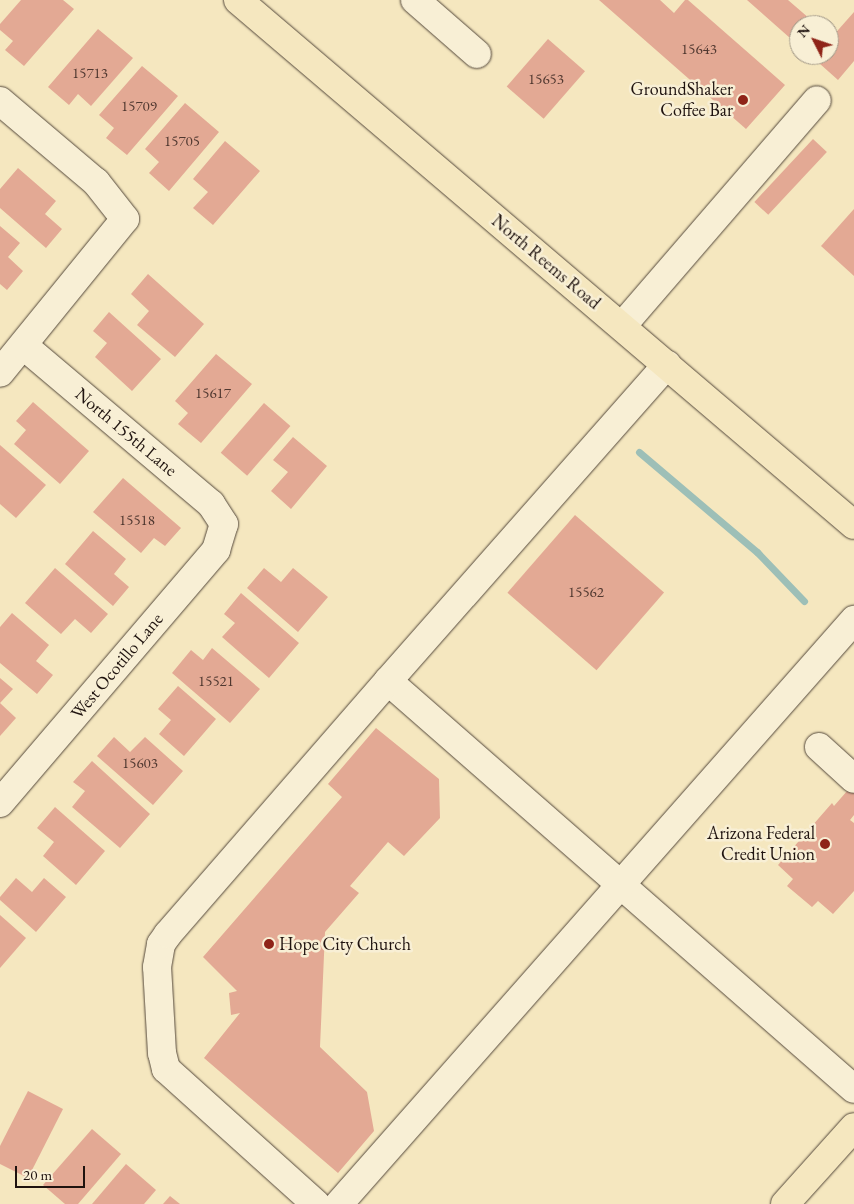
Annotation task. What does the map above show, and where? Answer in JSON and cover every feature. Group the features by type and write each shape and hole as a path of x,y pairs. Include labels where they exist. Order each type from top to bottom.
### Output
{"main road":[{"name":"North Reems Road","path":"238,0 854,525"},
{"path":"786,1204 854,1127"}],"street":[{"path":"415,0 477,54"},
{"path":"622,326 816,100"},
{"path":"0,101 96,182 125,219 0,372"},
{"name":"North 155th Lane","path":"23,345 211,504 224,524"},
{"path":"316,1204 166,1069 162,1053 157,955 168,934 667,365"},
{"name":"West Ocotillo Lane","path":"0,803 216,550 224,524"},
{"path":"338,1204 854,620"},
{"path":"388,681 854,1089"},
{"path":"819,747 854,779"}],"building":[{"path":"21,0 63,0 74,9 24,66 5,50 13,41 0,30 0,24"},
{"path":"599,0 660,0 674,13 685,0 688,0 785,85 746,129"},
{"path":"747,0 788,0 805,15 789,15 789,37"},
{"path":"854,12 854,61 838,80 821,65 839,65 839,29"},
{"path":"98,29 133,58 91,106 78,94 69,105 48,87"},
{"path":"548,39 585,71 544,119 507,87"},
{"path":"142,66 178,96 127,155 106,138 114,128 99,115"},
{"path":"185,103 219,132 169,191 149,173 159,162 145,149"},
{"path":"813,139 827,152 768,215 754,202"},
{"path":"225,141 260,171 213,225 193,208 208,192 193,179"},
{"path":"18,168 56,201 45,214 62,229 46,248 0,208 0,189"},
{"path":"854,209 854,276 821,246"},
{"path":"0,226 20,243 8,257 23,271 7,290 0,284"},
{"path":"148,274 204,324 175,357 137,325 149,311 131,294"},
{"path":"109,312 161,359 132,391 95,357 107,343 93,331"},
{"path":"216,354 252,384 201,443 178,424 188,413 175,401"},
{"path":"33,402 89,451 60,484 14,444 26,430 16,421"},
{"path":"264,403 290,426 247,476 221,453"},
{"path":"293,437 327,466 291,509 271,491 288,472 273,460"},
{"path":"0,445 46,485 16,518 0,504"},
{"path":"123,478 181,528 165,546 154,538 141,553 93,512"},
{"path":"575,515 664,592 596,670 507,593"},
{"path":"93,531 126,559 114,574 129,587 113,606 65,564"},
{"path":"55,568 108,614 91,633 75,619 61,634 25,603"},
{"path":"264,568 281,582 293,568 328,597 298,632 247,588"},
{"path":"241,593 299,643 269,678 222,637 235,623 224,614"},
{"path":"12,613 49,645 36,661 53,675 37,694 0,663 0,627"},
{"path":"212,648 260,689 230,723 172,673 191,650 203,660"},
{"path":"0,678 13,689 0,703"},
{"path":"178,686 216,719 184,756 159,734 171,720 158,709"},
{"path":"0,703 16,718 0,736"},
{"name":"Hope City Church","path":"376,728 439,779 440,818 404,856 388,842 350,886 359,893 325,932 320,1047 367,1092 374,1131 338,1173 204,1058 240,1013 231,1015 229,993 237,991 203,957 342,797 328,784"},
{"path":"114,737 130,752 145,737 183,771 153,805 97,756"},
{"path":"92,761 150,814 120,848 72,807 85,791 73,782"},
{"name":"Arizona Federal Credit Union","path":"854,783 854,815 850,820 854,823 854,891 833,914 818,901 812,907 787,886 793,879 778,865 832,803 834,806"},
{"path":"55,807 105,851 76,885 43,856 54,842 37,828"},
{"path":"16,878 32,892 44,878 66,897 36,932 0,900 0,897"},
{"path":"0,915 26,938 0,968"},
{"path":"28,1091 63,1109 28,1178 0,1164 0,1146"},
{"path":"92,1129 121,1154 78,1204 65,1204 43,1185"},
{"path":"126,1164 156,1190 144,1204 92,1204"},
{"path":"170,1196 180,1204 163,1204"}],"waterway":[{"path":"639,452 757,552 804,601"}],"place":[{"name":"GroundShaker Coffee Bar","path":"743,100"},
{"name":"Arizona Federal Credit Union","path":"825,844"},
{"name":"Hope City Church","path":"269,944"}]}
